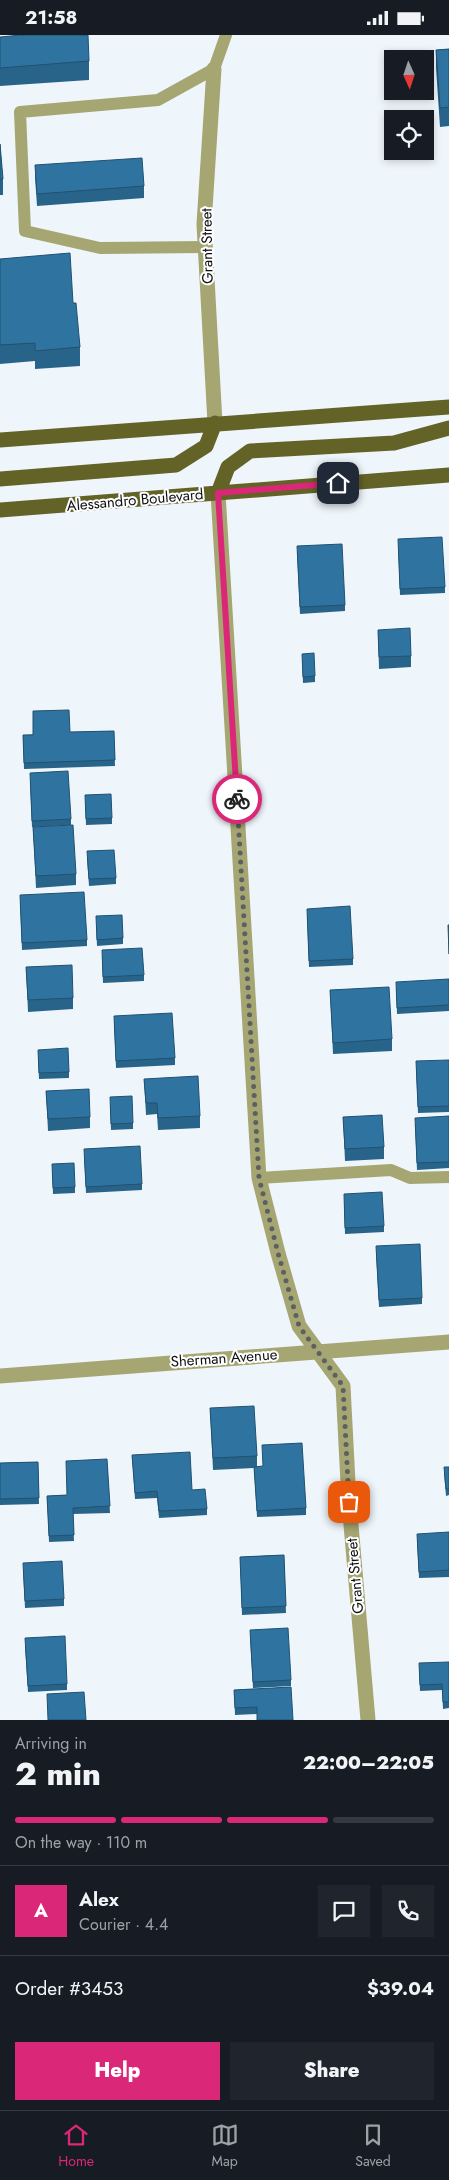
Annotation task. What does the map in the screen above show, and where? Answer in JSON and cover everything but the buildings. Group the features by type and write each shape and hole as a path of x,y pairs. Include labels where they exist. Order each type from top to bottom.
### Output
{"main road":[{"path":"0,440 449,407"},
{"path":"0,479 176,465 206,446 216,423"},
{"path":"218,493 228,467 250,451 394,443 449,428"},
{"name":"Alessandro Boulevard","path":"0,510 449,475"}],"street":[{"name":"Grant Street","path":"214,69 204,224 216,423"},
{"name":"Grant Street","path":"218,493 259,1178 299,1326 343,1386 349,1502 368,1720"},
{"name":"Sherman Avenue","path":"0,1376 449,1342"}],"lane":[{"path":"206,247 100,247 24,231 20,112 158,100 214,69 226,35"},
{"path":"259,1178 391,1170 410,1178 449,1177"}],"way so far":[{"path":"237,799 259,1178 299,1326 343,1386 349,1502"}],"route":[{"path":"237,799 218,493 338,483"}]}
